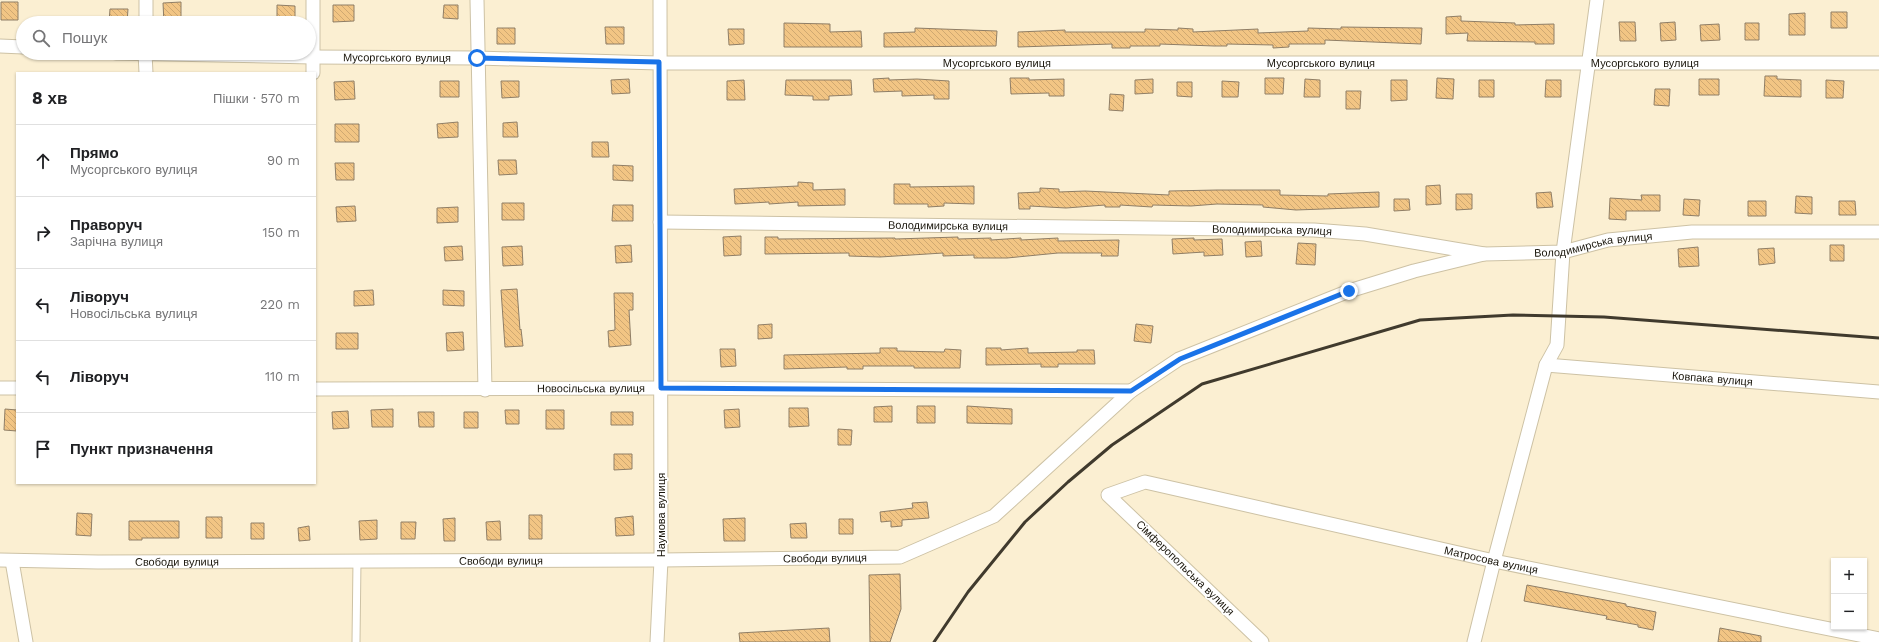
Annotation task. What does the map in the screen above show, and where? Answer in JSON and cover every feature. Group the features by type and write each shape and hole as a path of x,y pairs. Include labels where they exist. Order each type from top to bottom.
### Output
{"street":[{"path":"146,0 146,16"},
{"path":"312,0 312,16"},
{"path":"477,0 485,390"},
{"name":"Наумова вулиця","path":"657,642 661,560 660,0"},
{"path":"1474,642 1546,365 1557,344 1563,252 1590,63 1597,0"},
{"path":"0,46 16,47"},
{"name":"Мусоргського вулиця","path":"316,57 477,58 659,62 1879,63"},
{"path":"145,60 146,72"},
{"path":"313,60 313,72"},
{"name":"Володимирська вулиця","path":"660,222 1314,230 1365,234 1484,254 1563,252 1608,240 1692,232 1879,232"},
{"name":"Свободи вулиця","path":"6,560 661,560 900,557 994,516 1131,391 1180,359 1349,291 1414,271 1484,254"},
{"name":"Ковпака вулиця","path":"1546,365 1879,392"},
{"path":"0,388 16,388"},
{"name":"Новосільська вулиця","path":"316,389 485,390 661,388 1131,391"},
{"name":"Матросова вулиця","path":"1108,495 1145,482 1494,561 1879,639"},
{"name":"Сімферопольська вулиця","path":"1108,495 1262,642"},
{"path":"6,560 26,642"}],"lane":[{"path":"356,642 357,561"}],"building":[{"path":"1,2 18,2 18,16 16,16 16,20 1,20"},
{"path":"181,2 181,16 164,16 163,3"},
{"path":"277,5 295,6 295,16 277,16"},
{"path":"333,5 354,5 354,21 333,22"},
{"path":"444,5 458,5 458,19 443,18"},
{"path":"110,9 128,9 128,16 110,16"},
{"path":"1831,12 1847,12 1847,28 1831,28"},
{"path":"1805,13 1805,35 1789,35 1789,14"},
{"path":"1461,16 1461,21 1515,23 1515,25 1554,24 1554,44 1535,44 1535,42 1467,41 1468,33 1446,34 1446,17"},
{"path":"1619,22 1635,22 1636,41 1620,41"},
{"path":"1675,22 1676,40 1661,41 1660,23"},
{"path":"784,23 830,24 830,32 861,31 862,47 784,47"},
{"path":"1745,23 1759,23 1759,40 1745,40"},
{"path":"1719,24 1720,40 1701,41 1700,25"},
{"path":"605,27 624,27 624,44 606,44"},
{"path":"1341,27 1422,28 1421,44 1325,40 1325,44 1289,44 1289,47 1273,48 1273,45 1227,44 1227,46 1214,46 1160,44 1160,46 1130,46 1130,48 1112,48 1112,44 1018,47 1018,32 1065,30 1065,32 1145,32 1145,29 1178,30 1178,28 1193,29 1193,32 1258,29 1258,33 1308,31 1308,28 1341,29"},
{"path":"497,28 515,28 515,44 497,44"},
{"path":"915,28 997,31 996,46 884,47 884,33 915,32"},
{"path":"728,29 744,29 744,44 729,45"},
{"path":"1765,76 1777,76 1777,79 1801,80 1801,97 1764,96"},
{"path":"889,78 889,80 917,79 949,81 949,99 934,99 934,95 902,96 902,91 874,92 873,79"},
{"path":"1010,78 1029,78 1029,80 1064,79 1064,96 1049,96 1049,93 1011,94"},
{"path":"1265,78 1284,78 1283,94 1265,94"},
{"path":"1437,78 1454,79 1453,99 1436,98"},
{"path":"629,79 630,93 612,94 611,80"},
{"path":"1153,79 1153,93 1135,94 1135,80"},
{"path":"1305,79 1320,80 1320,97 1304,97"},
{"path":"1699,79 1719,79 1719,95 1699,95"},
{"path":"744,80 745,100 727,100 727,81"},
{"path":"786,80 851,80 852,95 829,96 829,100 813,100 813,96 785,95"},
{"path":"1391,80 1407,80 1407,100 1391,101"},
{"path":"1479,80 1494,80 1494,97 1479,97"},
{"path":"1546,80 1561,80 1561,97 1545,97"},
{"path":"1826,80 1844,81 1843,98 1826,98"},
{"path":"354,81 355,99 335,100 334,82"},
{"path":"440,81 459,81 459,97 440,97"},
{"path":"501,81 519,81 519,97 502,98"},
{"path":"1222,81 1239,82 1238,97 1222,97"},
{"path":"1177,82 1192,82 1192,97 1177,96"},
{"path":"1655,89 1670,89 1669,106 1654,105"},
{"path":"1346,91 1361,91 1360,109 1346,109"},
{"path":"1110,94 1124,95 1123,111 1109,110"},
{"path":"458,122 458,137 438,138 437,124"},
{"path":"517,122 518,137 503,137 503,123"},
{"path":"335,124 359,124 359,142 335,142"},
{"path":"592,142 608,142 609,157 592,157"},
{"path":"498,160 516,160 517,174 499,175"},
{"path":"335,163 354,163 354,180 336,180"},
{"path":"613,165 633,166 633,181 613,180"},
{"path":"798,182 813,183 813,190 845,189 845,205 798,206 798,202 735,204 734,189 798,186"},
{"path":"894,184 910,184 910,187 974,186 974,204 944,203 944,206 928,207 928,204 894,204"},
{"path":"1440,185 1441,204 1426,205 1426,186"},
{"path":"1040,188 1059,189 1059,192 1085,191 1169,195 1169,191 1217,190 1280,190 1280,195 1328,196 1328,194 1379,192 1379,207 1296,210 1263,207 1263,205 1217,204 1191,206 1153,205 1152,207 1120,205 1120,207 1105,207 1105,205 1066,208 1030,206 1030,209 1019,209 1018,193 1040,192"},
{"path":"1551,192 1553,207 1537,208 1536,193"},
{"path":"1456,194 1472,194 1472,209 1456,210"},
{"path":"1641,195 1660,195 1660,211 1626,211 1626,220 1609,219 1610,198 1642,200"},
{"path":"1796,196 1812,197 1812,214 1795,213"},
{"path":"1394,199 1409,199 1410,210 1394,211"},
{"path":"1684,199 1700,200 1699,216 1683,215"},
{"path":"1748,201 1766,201 1766,216 1748,216"},
{"path":"1839,201 1855,201 1856,215 1839,215"},
{"path":"502,203 524,203 524,220 502,220"},
{"path":"613,205 633,205 633,221 612,221"},
{"path":"355,206 356,221 337,222 336,207"},
{"path":"458,207 458,222 437,223 437,208"},
{"path":"741,236 741,255 724,256 723,237"},
{"path":"765,237 778,237 778,239 895,239 958,237 958,239 991,238 991,240 1058,238 1058,241 1119,240 1118,256 1101,256 1102,253 1058,253 1007,258 974,258 974,255 943,256 943,253 880,257 849,256 849,253 765,254"},
{"path":"1194,238 1194,240 1222,239 1223,255 1204,256 1204,252 1173,254 1172,239"},
{"path":"1261,241 1262,256 1246,257 1245,242"},
{"path":"1298,243 1316,244 1315,265 1296,264"},
{"path":"631,245 632,262 616,263 615,246"},
{"path":"1830,245 1844,245 1844,261 1830,261"},
{"path":"462,246 463,260 445,261 444,247"},
{"path":"522,246 523,265 503,266 502,247"},
{"path":"1698,247 1699,266 1679,267 1678,249"},
{"path":"1774,248 1775,263 1759,265 1758,249"},
{"path":"517,289 520,330 521,329 523,346 505,347 501,290"},
{"path":"373,290 374,305 354,306 354,291"},
{"path":"443,290 464,291 464,306 443,305"},
{"path":"614,293 633,293 633,310 629,310 631,345 609,347 608,331 615,330"},
{"path":"772,324 772,338 758,339 758,325"},
{"path":"1136,324 1153,326 1151,343 1134,341"},
{"path":"463,332 464,350 447,351 446,333"},
{"path":"336,333 358,333 358,349 336,349"},
{"path":"880,348 897,348 897,351 944,352 945,349 961,350 960,368 863,366 863,369 847,369 847,367 784,369 784,355 880,353"},
{"path":"986,348 1001,348 1001,350 1028,348 1028,353 1077,352 1077,350 1094,350 1095,364 1058,364 1058,367 1041,367 1041,364 986,365"},
{"path":"720,349 735,349 736,366 721,367"},
{"path":"892,406 892,422 874,422 874,407"},
{"path":"917,406 935,406 935,423 917,423"},
{"path":"967,406 1012,409 1012,424 967,423"},
{"path":"789,408 808,408 809,426 789,427"},
{"path":"5,409 16,410 16,431 4,430"},
{"path":"393,409 393,427 372,427 371,410"},
{"path":"739,409 740,427 725,428 724,410"},
{"path":"505,410 519,410 519,424 506,424"},
{"path":"546,410 564,410 564,429 546,429"},
{"path":"348,411 349,428 333,429 332,412"},
{"path":"418,412 434,412 434,427 419,427"},
{"path":"464,412 478,412 478,428 464,428"},
{"path":"611,412 633,412 633,425 611,425"},
{"path":"838,429 852,430 851,445 838,445"},
{"path":"614,454 632,454 632,469 614,470"},
{"path":"927,502 929,518 902,520 902,526 891,527 891,521 881,522 880,512 913,508 912,503"},
{"path":"77,513 92,514 91,536 76,535"},
{"path":"529,515 542,515 542,539 529,539"},
{"path":"633,516 634,535 616,536 615,518"},
{"path":"206,517 222,517 222,538 206,538"},
{"path":"455,518 455,541 444,541 443,519"},
{"path":"745,518 745,541 724,541 723,519"},
{"path":"839,519 853,519 853,534 839,534"},
{"path":"377,520 377,539 360,540 359,521"},
{"path":"129,521 179,521 179,538 142,538 142,540 129,540"},
{"path":"500,521 501,540 487,540 486,522"},
{"path":"401,522 416,522 415,539 401,539"},
{"path":"251,523 264,523 264,539 251,539"},
{"path":"806,523 807,538 791,538 790,524"},
{"path":"309,526 310,540 299,541 298,528"},
{"path":"900,574 901,609 890,642 870,642 869,575"},
{"path":"1527,585 1626,604 1626,606 1656,612 1653,630 1638,627 1638,625 1606,619 1607,616 1524,601"},
{"path":"829,628 830,642 740,642 739,633"},
{"path":"1720,628 1761,636 1761,642 1718,642"}],"railway":[{"path":"934,642 968,592 1025,522 1068,482 1112,445 1202,384 1420,320 1513,315 1604,317 1879,338"}],"route":[{"path":"477,58 659,62 661,388 1131,391 1180,359 1228,338 1349,291"}]}
